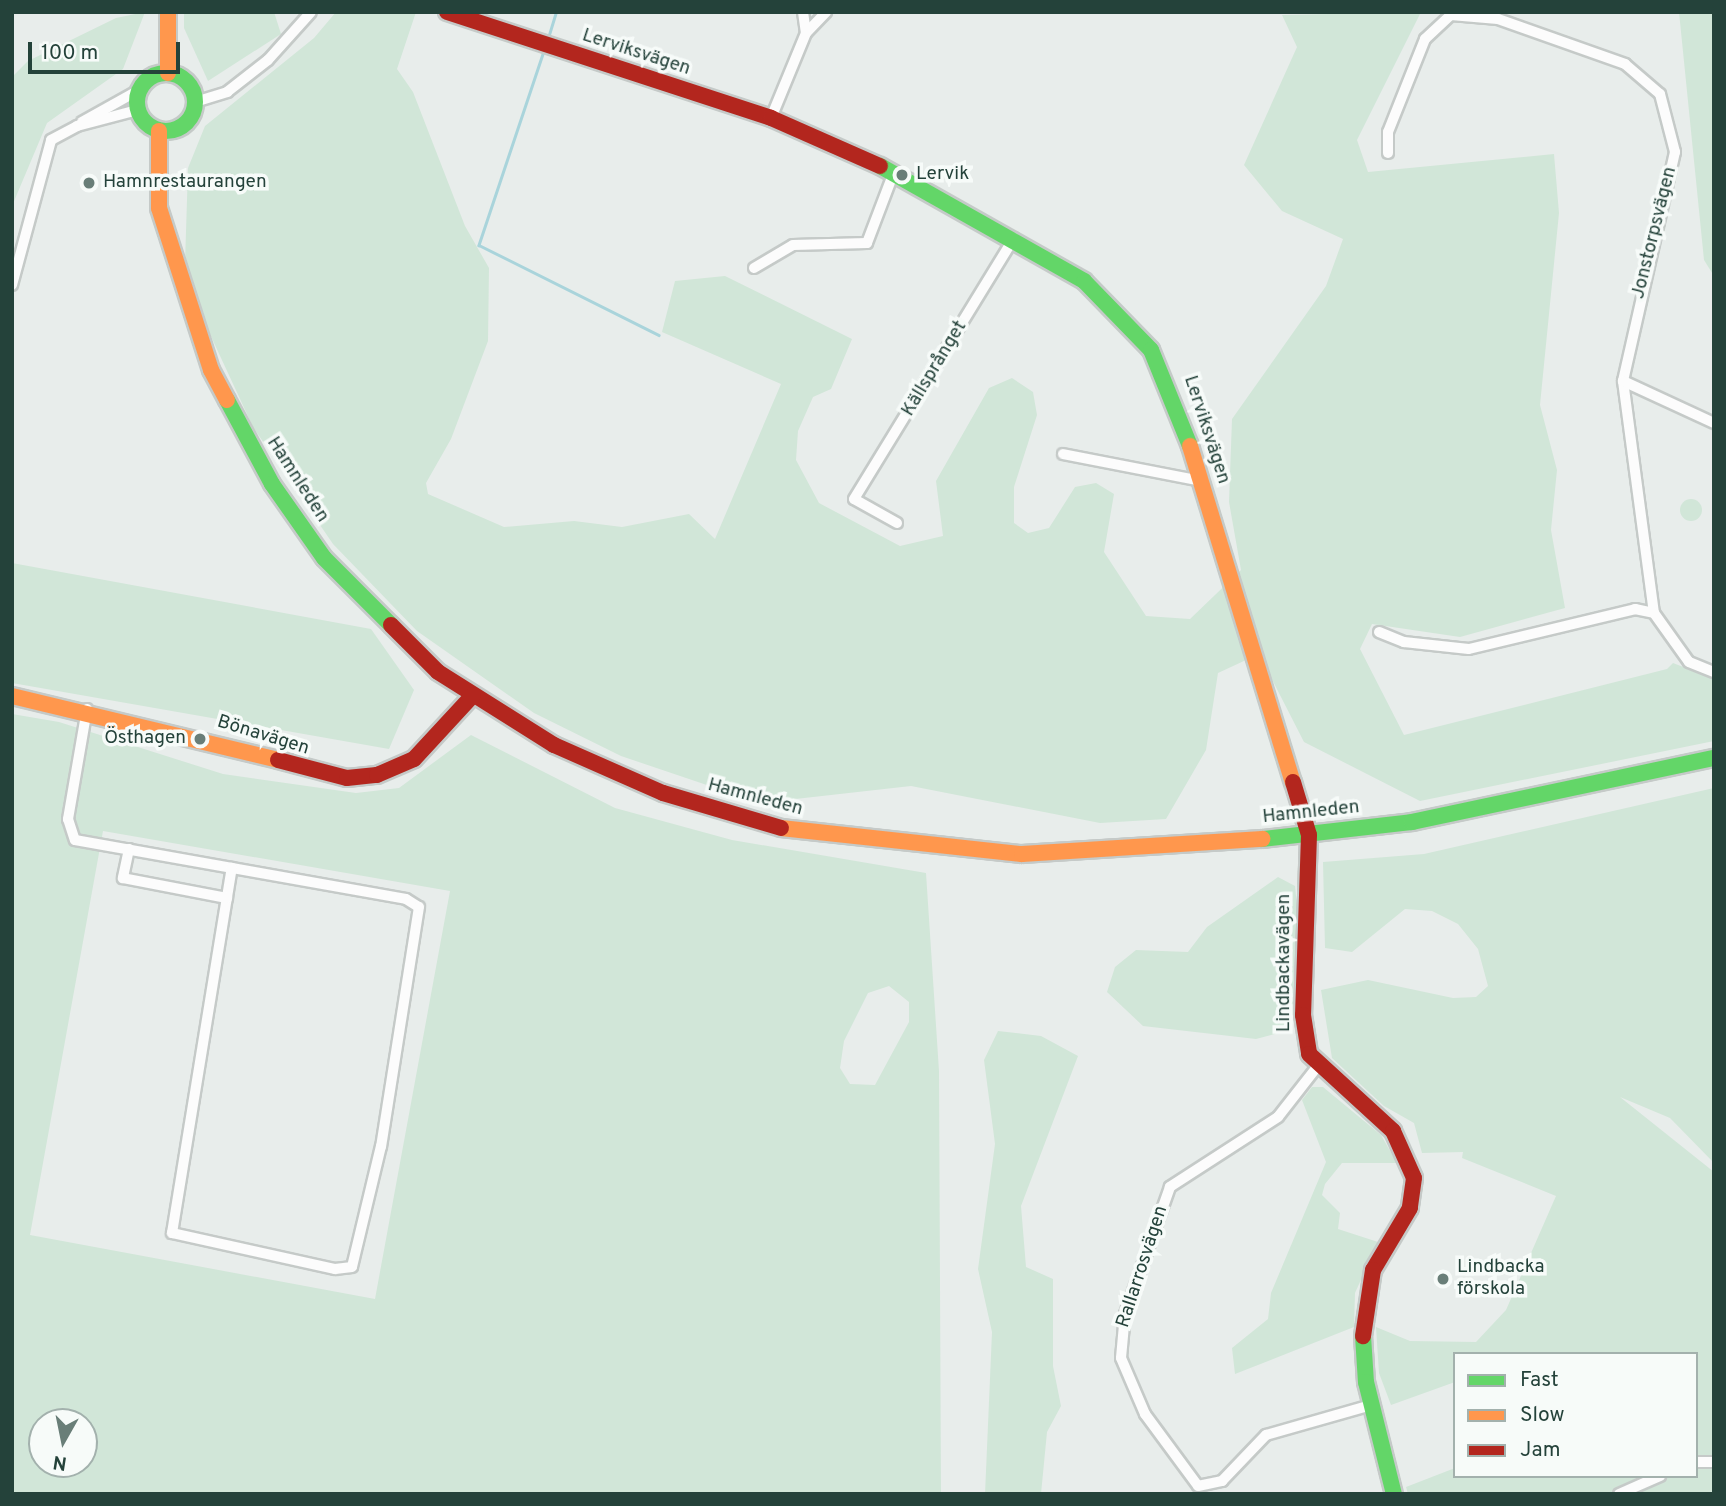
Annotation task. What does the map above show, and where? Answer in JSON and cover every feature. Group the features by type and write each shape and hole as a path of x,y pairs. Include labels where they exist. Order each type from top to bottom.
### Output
{"street":[{"path":"168,12 168,73"},
{"path":"195,102 227,92 268,60 311,12"},
{"name":"Lerviksvägen","path":"447,12 771,118 894,172 1014,237 1084,281 1151,350 1167,376 1202,481 1309,835"},
{"path":"803,12 806,33"},
{"path":"771,118 806,33 826,12"},
{"name":"Jonstorpsvägen","path":"1388,153 1388,132 1426,39 1451,15 1498,19 1625,64 1660,94 1675,152 1623,381 1654,613 1689,662 1714,672"},
{"path":"12,285 51,140 139,90 151,77 168,73 190,86 195,102 184,125 159,131 137,110"},
{"path":"137,110 139,90"},
{"path":"77,126 137,110"},
{"name":"Hamnleden","path":"159,131 159,208 211,370 238,426 324,558 408,645 473,695 554,745 663,793 791,831 1021,854 1309,835 1412,822 1714,758"},
{"path":"754,268 793,245 867,243 894,172"},
{"name":"Källsprånget","path":"897,523 855,499 1014,237"},
{"path":"1623,381 1714,423"},
{"path":"1063,454 1202,481"},
{"path":"1379,632 1404,642 1469,649 1635,610 1654,613"},
{"name":"Bönavägen","path":"12,696 87,709 347,778 414,760 473,695"},
{"path":"87,709 68,819 75,840 406,899 419,907 421,923 361,1250 352,1267 335,1269 182,1240 172,1234 178,1182 232,868"},
{"name":"Lindbackavägen","path":"1309,835 1303,1032 1317,1067 1393,1131 1414,1178 1410,1208 1378,1260 1364,1301 1363,1357 1371,1405 1394,1494"},
{"path":"129,849 123,877 227,898"},
{"name":"Rallarrosvägen","path":"1317,1067 1278,1117 1170,1187 1125,1314 1121,1358 1145,1414 1198,1486 1222,1481 1266,1435 1371,1405"},
{"path":"1619,1494 1655,1478"}],"green space":[{"path":"145,12 123,69 47,123 12,206 12,77 28,61 116,18"},
{"path":"184,12 274,12 281,34 208,81 184,28"},
{"path":"336,12 416,12 397,69 413,92 465,226 489,268 488,341 451,439 426,483 428,494 504,527 574,521 622,527 689,514 715,539 781,384 662,332 675,281 725,276 852,339 831,389 813,397 798,431 796,460 819,503 900,546 943,536 936,481 989,388 1012,378 1033,392 1037,415 1014,487 1014,523 1028,533 1049,528 1075,487 1096,483 1114,494 1104,552 1146,616 1190,619 1241,570 1229,502 1232,419 1326,286 1343,239 1282,211 1244,165 1297,47 1282,15 1421,12 1357,140 1368,172 1554,154 1559,213 1540,405 1557,470 1551,530 1565,608 1460,637 1372,624 1360,649 1404,735 1667,669 1673,663 1714,679 1714,741 1420,801 1304,742 1259,654 1218,673 1206,750 1166,819 1100,823 911,786 760,803 621,756 534,713 417,631 333,544 253,427 202,317 185,263 188,168 205,126 314,38"},
{"path":"1679,12 1714,12 1714,276 1704,260"},
{"path":"1691,499 1699,502 1702,510 1699,518 1691,521 1683,518 1680,510 1683,502"},
{"path":"12,563 371,629 414,690 389,749 12,683"},
{"path":"12,714 59,722 223,774 356,793 399,788 471,735 615,808 732,840 926,873 939,1071 941,1494 12,1494","holes":["103,831 450,891 375,1299 30,1235","889,986 909,1002 909,1022 875,1085 850,1084 840,1068 844,1041 868,993"]},
{"path":"1714,788 1714,1163 1670,1118 1620,1097 1714,1172 1714,1494 1408,1494 1406,1487 1453,1469 1453,1478 1698,1478 1698,1352 1453,1352 1453,1383 1391,1405 1379,1373 1376,1327 1410,1341 1476,1342 1506,1310 1556,1196 1462,1158 1463,1152 1422,1153 1414,1123 1384,1106 1332,1058 1321,990 1368,980 1453,998 1476,997 1488,986 1478,949 1458,924 1432,911 1405,909 1352,952 1325,948 1323,862 1424,854"},
{"path":"1278,877 1295,886 1301,945 1294,1014 1275,1034 1256,1039 1143,1026 1107,992 1115,967 1136,950 1188,952 1207,927"},
{"path":"998,1031 1041,1036 1078,1056 1021,1206 1026,1267 1053,1279 1053,1366 1061,1406 1047,1432 1041,1494 985,1494 992,1332 978,1269 995,1144 984,1060"},
{"path":"1312,1087 1323,1087 1381,1135 1397,1163 1342,1163 1325,1184 1322,1195 1340,1213 1338,1229 1378,1242 1355,1293 1354,1327 1235,1374 1232,1348 1268,1319 1271,1293 1326,1162 1302,1100"}],"waterway":[{"path":"548,38 556,12"},
{"path":"544,51 479,245 659,335"}],"traffic: fast":[{"path":"160,73 172,73 187,81 195,96 195,102 195,108 187,123 172,131 160,131 145,123 137,108 137,96 145,81 160,73"},
{"path":"880,166 1084,281 1151,350 1190,446"},
{"path":"227,400 272,484 324,558 391,625"},
{"path":"1263,839 1412,822 1714,758"},
{"path":"1363,1336 1366,1382 1394,1494"}],"traffic: slow":[{"path":"168,12 168,73"},
{"path":"159,131 159,208 211,370 227,400"},
{"path":"1190,446 1293,782"},
{"path":"12,696 278,760"},
{"path":"781,828 1022,854 1263,839"}],"traffic: jam":[{"path":"447,12 771,118 880,166"},
{"path":"391,625 438,672 554,745 663,793 781,828"},
{"path":"278,760 347,778 377,775 414,759 473,695"},
{"path":"1293,782 1309,835 1303,1015 1309,1054 1393,1131 1414,1178 1410,1208 1373,1270 1363,1336"}],"place":[{"name":"Lervik","path":"902,175"},
{"name":"Hamnrestaurangen","path":"89,183"},
{"name":"Östhagen","path":"200,739"},
{"name":"Lindbacka förskola","path":"1443,1279"}]}
